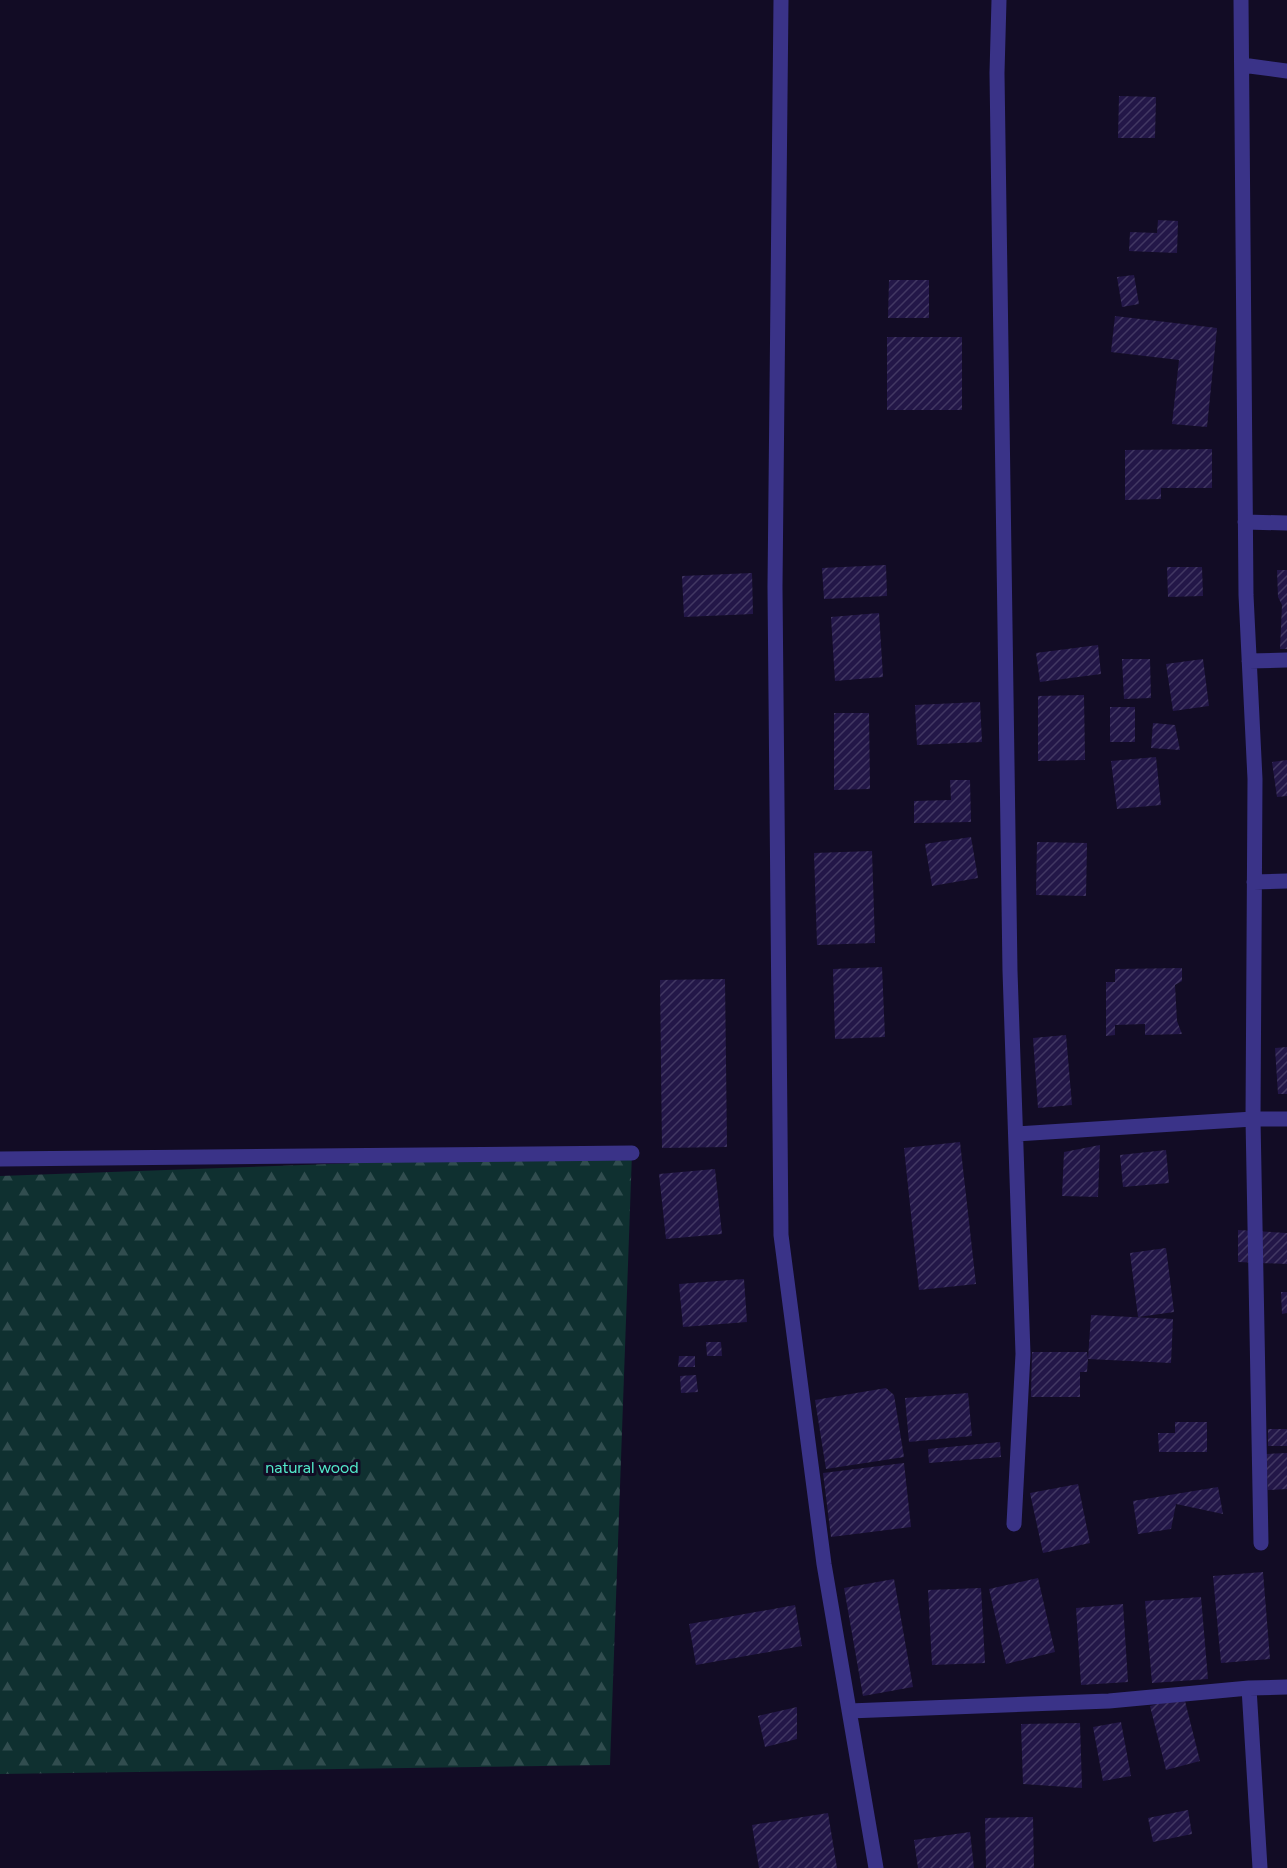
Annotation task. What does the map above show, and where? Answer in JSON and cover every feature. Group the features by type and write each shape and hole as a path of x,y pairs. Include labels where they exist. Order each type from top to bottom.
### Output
{"street":[{"path":"781,0 775,587 781,1235 824,1564 876,1868"},
{"path":"999,0 997,73 1009,911 1023,1354 1014,1524"},
{"path":"1241,0 1246,595 1255,779 1253,1119 1261,1543"},
{"path":"1242,64 1287,71"},
{"path":"1245,522 1287,523"},
{"path":"1249,661 1287,660"},
{"path":"1254,882 1287,881"},
{"path":"1016,1134 1253,1119 1287,1119"},
{"path":"0,1159 632,1153"},
{"path":"849,1711 1109,1701 1249,1688 1287,1687"},
{"path":"1249,1688 1260,1868"}],"green space":[{"name":"natural wood","path":"632,1153 610,1765 0,1774 0,1176"}],"building":[{"path":"1119,96 1156,97 1155,138 1118,138"},
{"path":"1158,220 1178,221 1177,253 1129,251 1130,232 1157,233"},
{"path":"1134,275 1139,304 1122,307 1117,277"},
{"path":"889,280 929,280 929,318 888,318"},
{"path":"1115,316 1217,328 1207,427 1172,424 1179,360 1111,352"},
{"path":"887,337 962,337 962,410 887,410"},
{"path":"1212,449 1212,488 1161,488 1161,499 1125,500 1125,450"},
{"path":"886,565 887,596 824,599 822,568"},
{"path":"1167,567 1202,567 1203,596 1168,597"},
{"path":"1277,570 1287,570 1287,649 1280,649 1282,605 1278,597"},
{"path":"752,573 753,614 684,617 682,576"},
{"path":"879,613 883,677 835,681 831,617"},
{"path":"1098,645 1101,674 1040,682 1036,653"},
{"path":"1122,659 1150,659 1151,698 1124,699"},
{"path":"1203,659 1209,706 1173,711 1166,664"},
{"path":"1084,695 1085,760 1038,761 1038,696"},
{"path":"980,702 982,742 917,745 915,705"},
{"path":"1110,707 1135,707 1135,742 1110,742"},
{"path":"834,713 869,713 870,789 834,790"},
{"path":"1153,723 1175,725 1180,750 1151,748"},
{"path":"1156,757 1161,805 1117,809 1111,761"},
{"path":"1287,760 1287,796 1277,797 1272,762"},
{"path":"950,780 970,780 971,822 914,823 914,801 951,800"},
{"path":"971,837 978,878 932,886 925,844"},
{"path":"1037,842 1087,843 1086,896 1036,895"},
{"path":"872,851 875,943 817,945 814,853"},
{"path":"882,967 885,1037 835,1039 833,969"},
{"path":"1182,968 1182,981 1175,985 1177,1021 1182,1034 1145,1035 1145,1024 1115,1025 1115,1035 1106,1036 1106,982 1115,982 1115,969"},
{"path":"725,979 727,1147 662,1148 660,980"},
{"path":"1066,1035 1072,1105 1038,1108 1033,1038"},
{"path":"1287,1047 1287,1094 1278,1094 1275,1048"},
{"path":"960,1142 976,1284 919,1290 904,1148"},
{"path":"1100,1145 1098,1197 1062,1196 1064,1152"},
{"path":"1166,1150 1169,1183 1123,1187 1120,1155"},
{"path":"715,1169 722,1234 666,1239 659,1174"},
{"path":"1238,1230 1287,1233 1287,1264 1238,1262"},
{"path":"1166,1248 1174,1312 1138,1317 1130,1253"},
{"path":"744,1279 747,1322 683,1327 679,1284"},
{"path":"1281,1292 1287,1292 1287,1313 1282,1314"},
{"path":"1091,1315 1173,1319 1171,1363 1088,1359"},
{"path":"706,1342 721,1342 722,1356 707,1356"},
{"path":"1032,1352 1087,1352 1087,1372 1080,1372 1080,1397 1031,1397"},
{"path":"679,1356 695,1356 695,1367 678,1367"},
{"path":"696,1375 698,1392 681,1393 680,1376"},
{"path":"886,1388 894,1395 904,1457 826,1469 815,1400"},
{"path":"968,1393 972,1436 909,1442 905,1398"},
{"path":"1175,1422 1207,1422 1207,1452 1159,1452 1158,1433 1175,1433"},
{"path":"1268,1429 1287,1429 1287,1446 1268,1446"},
{"path":"1000,1442 1001,1457 929,1463 928,1449"},
{"path":"1287,1453 1287,1489 1268,1490 1266,1454"},
{"path":"904,1463 911,1527 831,1537 823,1473"},
{"path":"1078,1484 1090,1543 1043,1553 1030,1493"},
{"path":"1218,1487 1223,1514 1176,1504 1171,1529 1138,1534 1133,1501"},
{"path":"1263,1572 1270,1659 1221,1663 1213,1576"},
{"path":"1038,1578 1055,1652 1006,1664 989,1589"},
{"path":"894,1579 913,1687 863,1696 844,1588"},
{"path":"981,1588 985,1663 932,1665 928,1590"},
{"path":"1201,1597 1208,1679 1152,1683 1145,1601"},
{"path":"1123,1604 1128,1682 1081,1685 1076,1608"},
{"path":"795,1605 802,1646 696,1665 689,1624"},
{"path":"1184,1697 1200,1761 1166,1770 1150,1706"},
{"path":"797,1707 797,1739 765,1747 758,1716"},
{"path":"1121,1722 1131,1776 1103,1781 1093,1727"},
{"path":"1080,1723 1082,1788 1023,1784 1021,1724"},
{"path":"1188,1810 1192,1834 1153,1842 1148,1818"},
{"path":"828,1813 837,1868 759,1868 752,1825"},
{"path":"1033,1817 1034,1868 986,1868 985,1818"},
{"path":"970,1832 974,1868 918,1868 914,1840"}]}
